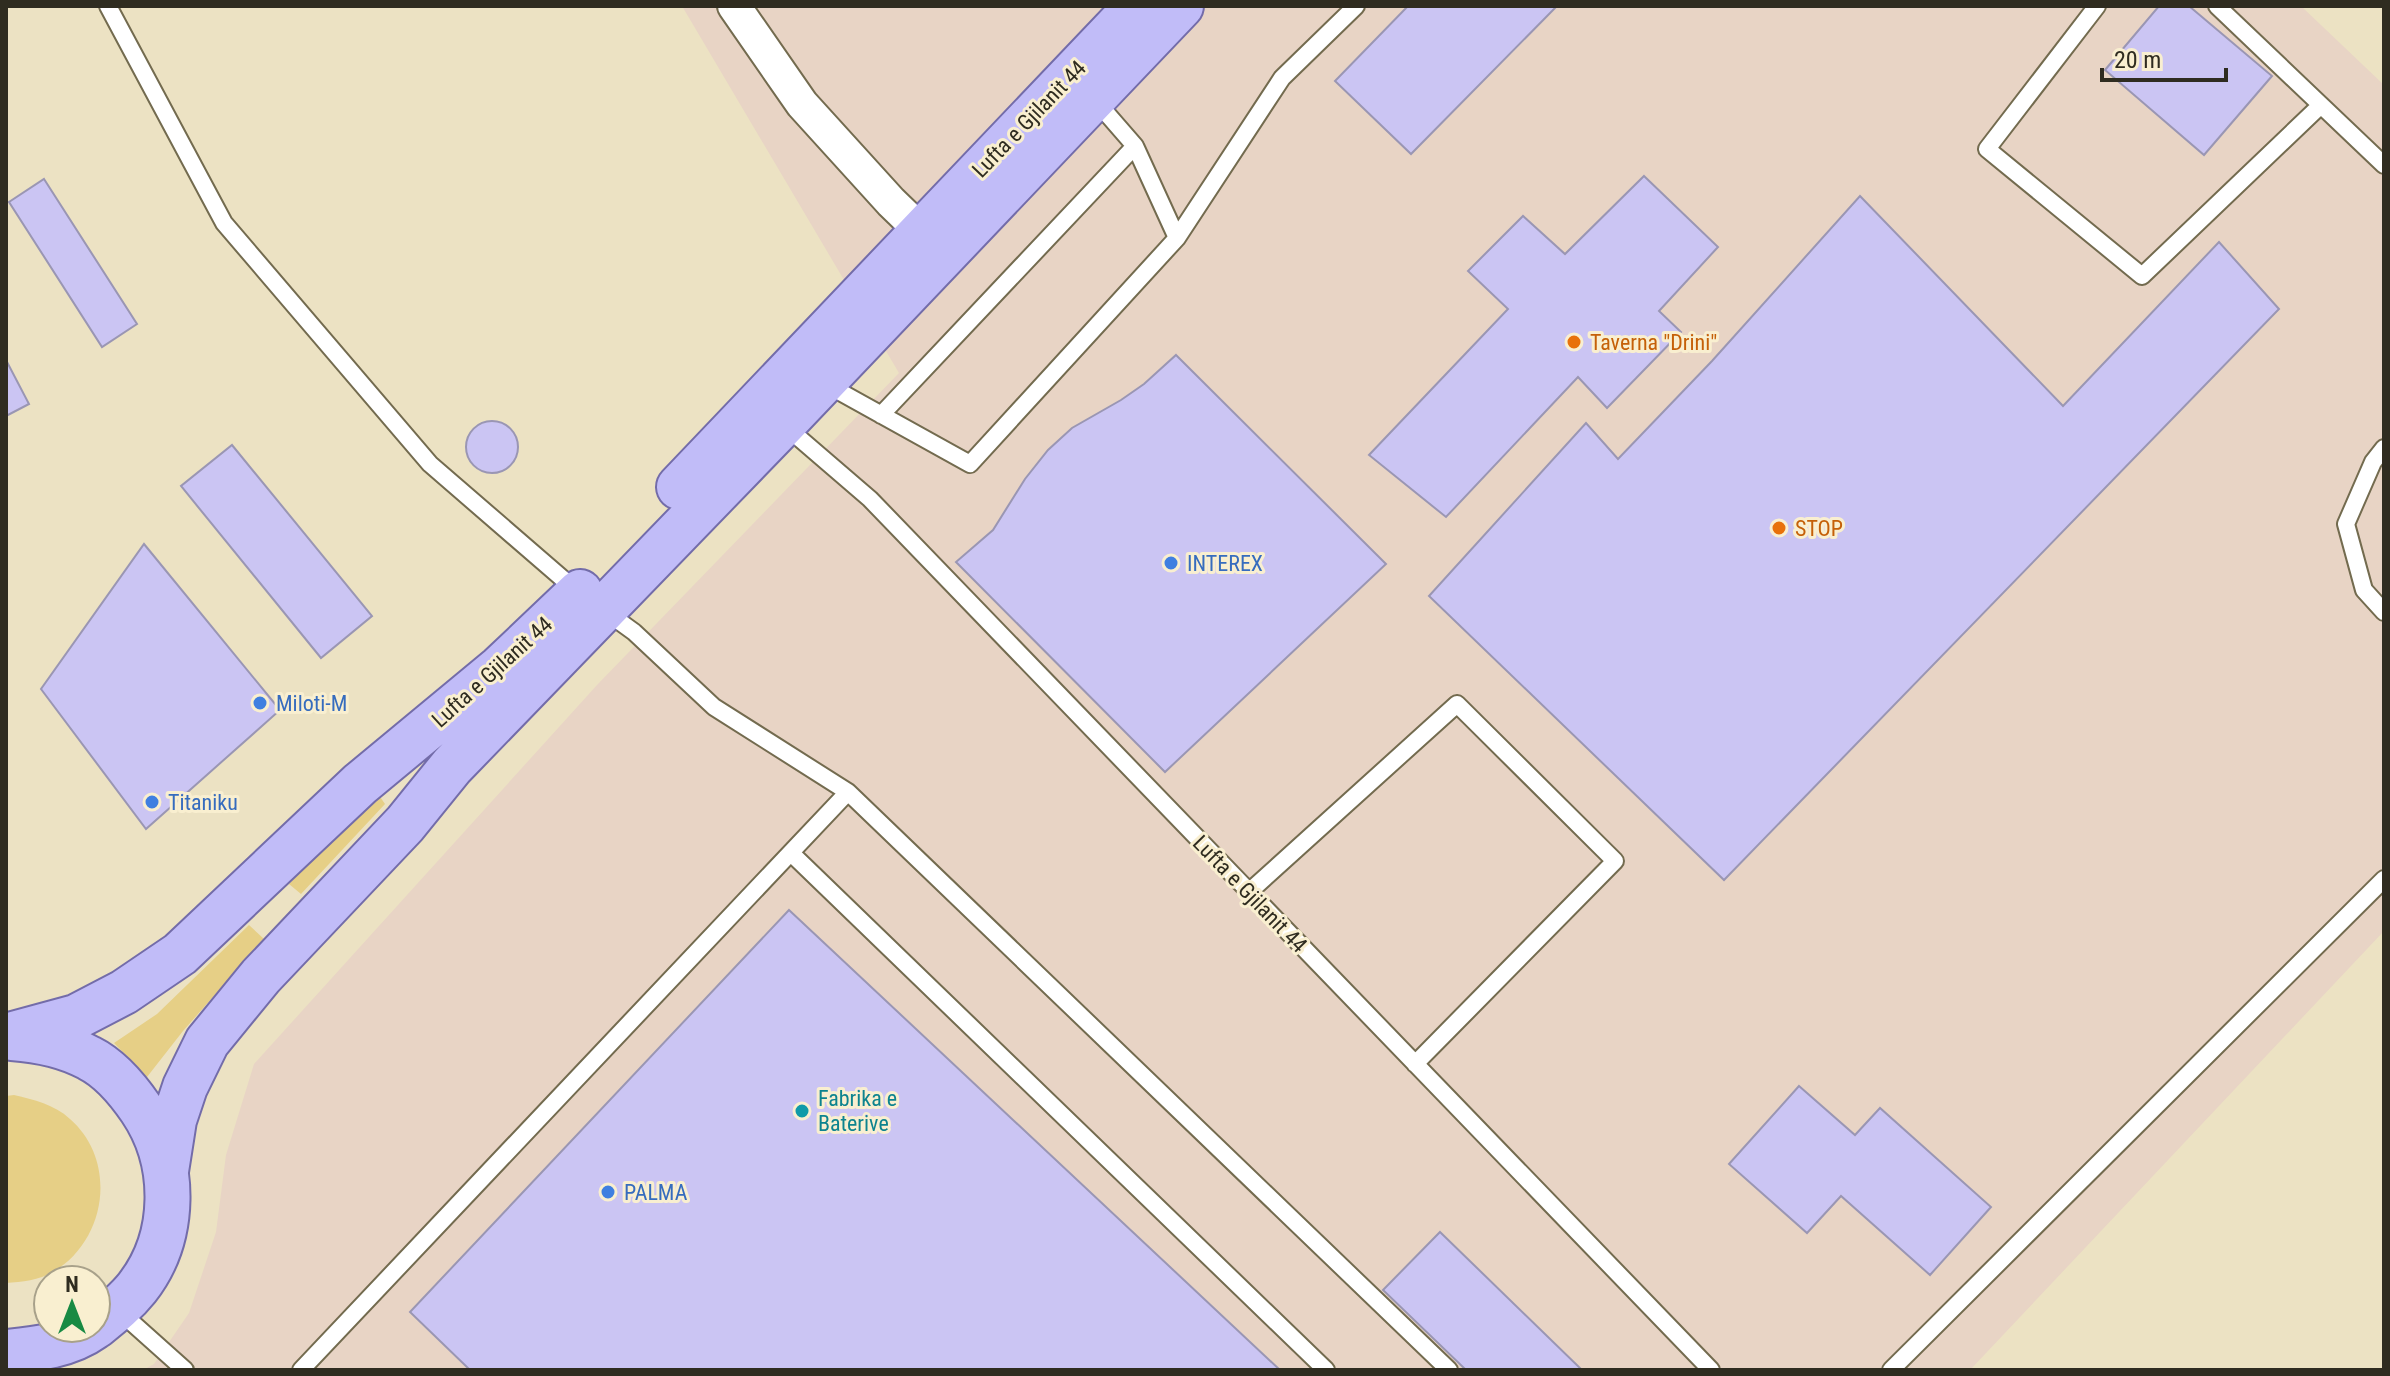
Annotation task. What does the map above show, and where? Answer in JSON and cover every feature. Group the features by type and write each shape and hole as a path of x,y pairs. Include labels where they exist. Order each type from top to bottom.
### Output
{"main road":[{"name":"Lufta e Gjilanit 44","path":"6,1036 76,1017 124,992 180,954 360,784 500,668 590,601 922,232 1137,6"},
{"path":"166,1171 174,1120 185,1087 207,1042 261,976 405,824 590,601 783,424 1181,6"},
{"path":"6,1036 47,1041 91,1058 127,1088 153,1126 166,1171 168,1202 164,1232 154,1261 138,1287 112,1312"},
{"path":"6,1352 56,1344"}],"street":[{"path":"734,6 802,104 922,232"}],"lane":[{"path":"108,6 224,223 430,464 590,601 634,632 714,707 848,792 1449,1370"},
{"path":"823,382 970,464 1177,238 1282,78 1356,6"},
{"path":"2097,6 1987,149 2142,276 2321,105"},
{"path":"2217,6 2384,165"},
{"path":"1093,98 1135,146 1177,238"},
{"path":"881,415 1135,146"},
{"name":"Lufta e Gjilanit 44","path":"783,424 870,499 1711,1370"},
{"path":"2384,448 2373,462 2346,524 2364,590 2384,612"},
{"path":"1249,892 1457,704 1615,861 1415,1064"},
{"path":"301,1370 848,792"},
{"path":"791,853 1326,1370"},
{"path":"1891,1370 2384,879"},
{"path":"112,1327 185,1370"}],"shaded area":[{"path":"682,6 2301,6 2384,85 2384,931 1970,1370 143,1370 154,1364 189,1313 216,1232 226,1155 254,1064 597,685 899,373"},
{"path":"376,791 385,804 301,894 289,884"},
{"path":"249,925 264,939 147,1077 114,1043 157,1014"},
{"path":"14,1095 44,1103 70,1119 85,1136 95,1156 100,1177 100,1199 95,1221 71,1258 63,1264 32,1264 32,1279 6,1283 6,1096"}],"building":[{"path":"1408,6 1557,6 1411,154 1335,81"},
{"path":"2159,6 2189,6 2272,76 2204,155 2105,70"},
{"name":"Taverna \"Drini\"","path":"1644,176 1718,247 1659,311 1681,332 1607,408 1578,377 1446,517 1369,455 1508,309 1468,271 1523,216 1565,254"},
{"path":"44,179 137,324 102,347 9,202"},
{"name":"STOP","path":"1860,196 2063,406 2219,242 2279,309 1724,880 1429,596 1586,423 1618,459 1712,361"},
{"name":"INTEREX","path":"1176,355 1386,564 1165,772 956,562 993,530 1025,479 1048,450 1072,428 1144,384"},
{"path":"6,360 29,404 6,416"},
{"path":"492,421 510,429 518,447 510,465 492,473 474,465 466,447 474,429"},
{"path":"232,445 372,616 321,658 181,486"},
{"path":"144,544 280,710 146,829 41,689"},
{"name":"Fabrika e Baterive","path":"789,910 1280,1370 470,1370 410,1312"},
{"path":"1799,1086 1855,1135 1880,1108 1991,1207 1930,1275 1841,1196 1807,1233 1729,1164"},
{"path":"1440,1232 1582,1370 1466,1370 1383,1290"}],"place":[{"name":"Taverna \"Drini\"","path":"1574,342"},
{"name":"STOP","path":"1779,528"},
{"name":"INTEREX","path":"1171,563"},
{"name":"Miloti-M","path":"260,703"},
{"name":"Titaniku","path":"152,802"},
{"name":"Fabrika e Baterive","path":"802,1111"},
{"name":"PALMA","path":"608,1192"}]}
